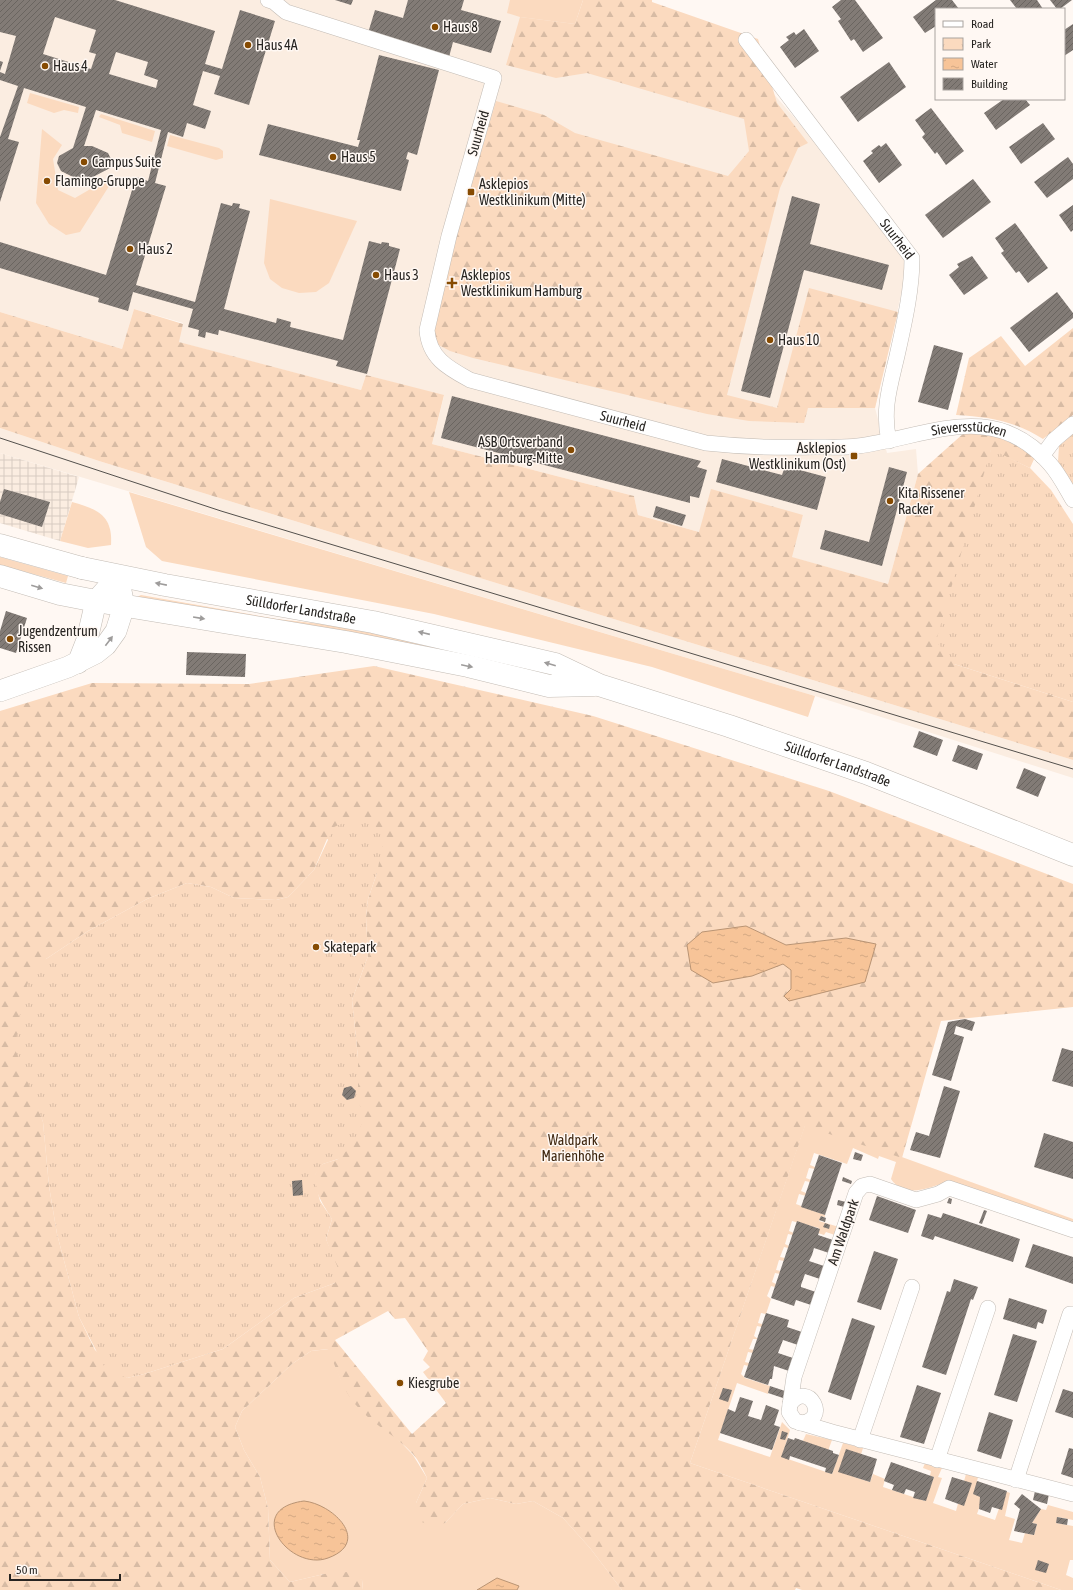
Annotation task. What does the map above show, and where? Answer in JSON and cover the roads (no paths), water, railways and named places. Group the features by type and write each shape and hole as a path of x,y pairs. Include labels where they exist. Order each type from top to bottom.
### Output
{"main road":[{"name":"Sülldorfer Landstraße","path":"0,545 82,568 118,576 373,622 555,664 599,685 728,726 866,773 1073,855"},
{"name":"Sülldorfer Landstraße","path":"0,576 60,594 124,606 346,642 468,666 549,686 599,685"},
{"path":"78,663 87,640 96,601 118,576"},
{"path":"0,691 78,663 96,653 106,645 116,631 124,606 118,576"}],"street":[{"name":"Suurheid","path":"268,0 274,2 286,12 494,78 449,236 427,330 428,342 431,348 446,367 470,380 706,443 745,448 773,448 853,446 890,441 886,427 886,407 907,310 912,258 746,40"},
{"path":"1042,456 1054,440 1073,424"},
{"name":"Sieversstücken","path":"890,441 956,426 976,426 1006,432 1026,442 1051,465 1073,500"},
{"name":"Am Waldpark","path":"800,1423 791,1417 789,1412 794,1400 794,1377 856,1193 862,1186 870,1184 916,1200 938,1194 949,1188 1073,1230"},
{"path":"860,1440 912,1287"},
{"path":"937,1460 988,1308"},
{"path":"1016,1480 1070,1314"},
{"path":"794,1400 806,1396 812,1400 815,1405 816,1412 832,1432"},
{"path":"800,1423 811,1420 816,1412"},
{"path":"800,1423 860,1440 1073,1494"}],"water":[{"path":"746,926 786,945 846,938 876,944 865,982 789,1001 784,996 791,989 791,970 783,964 752,976 713,983 691,970 687,945 702,932"},
{"path":"304,1501 326,1509 336,1516 343,1525 347,1534 347,1543 341,1551 328,1558 314,1560 300,1556 287,1548 278,1538 274,1526 276,1515 286,1506"},
{"path":"497,1578 519,1586 517,1590 477,1590"}],"tram line":[{"path":"0,438 221,511 1073,769"}],"place":[{"name":"Haus 8","path":"435,27"},
{"name":"Haus 4A","path":"248,45"},
{"name":"Haus 4","path":"45,66"},
{"name":"Haus 5","path":"333,157"},
{"name":"Campus Suite","path":"84,162"},
{"name":"Flamingo-Gruppe","path":"47,181"},
{"name":"Asklepios Westklinikum (Mitte)","path":"471,192"},
{"name":"Haus 2","path":"130,249"},
{"name":"Haus 3","path":"376,275"},
{"name":"Asklepios Westklinikum Hamburg","path":"452,283"},
{"name":"Haus 10","path":"770,340"},
{"name":"ASB Ortsverband Hamburg-Mitte","path":"571,450"},
{"name":"Asklepios Westklinikum (Ost)","path":"854,456"},
{"name":"Kita Rissener Racker","path":"890,501"},
{"name":"Jugendzentrum Rissen","path":"10,639"},
{"name":"Skatepark","path":"316,947"},
{"name":"Kiesgrube","path":"400,1383"}],"park label":[{"name":"Waldpark Marienhöhe","path":"573,1148"}]}
